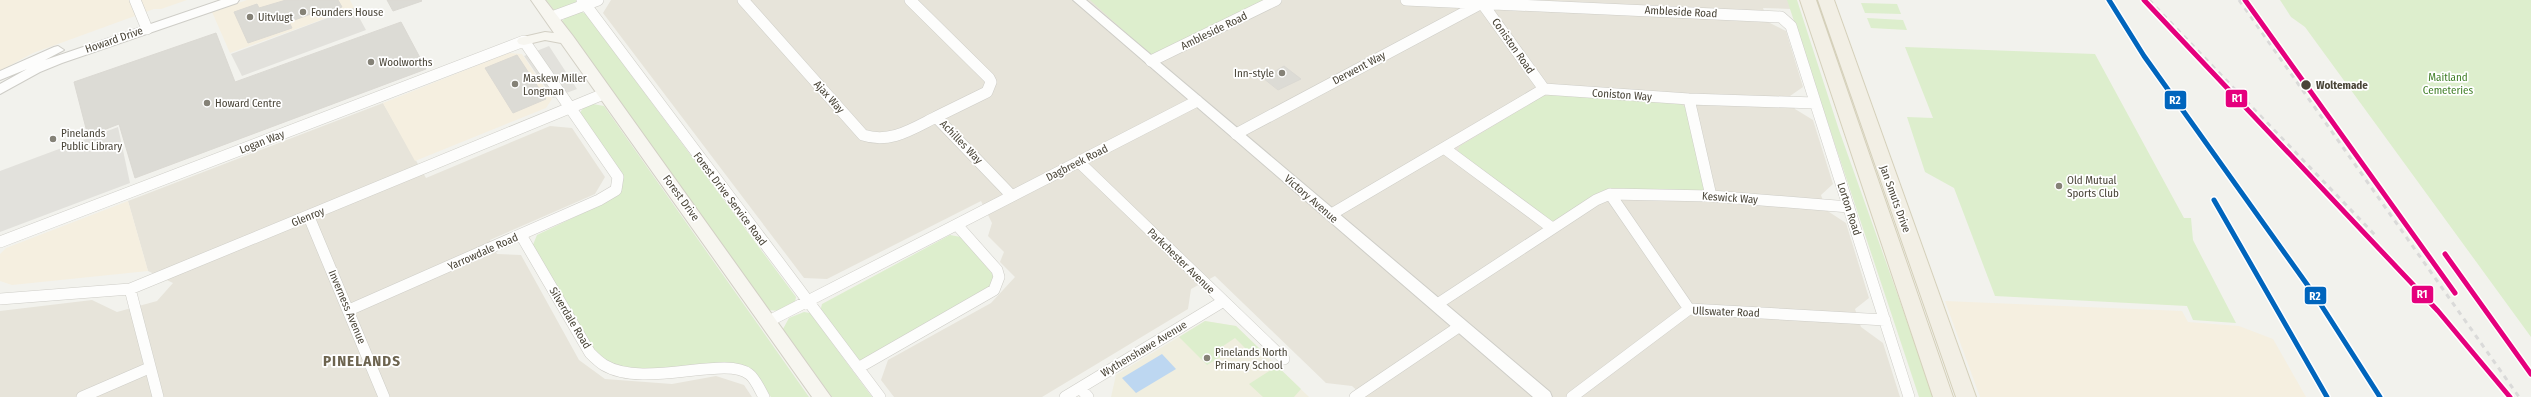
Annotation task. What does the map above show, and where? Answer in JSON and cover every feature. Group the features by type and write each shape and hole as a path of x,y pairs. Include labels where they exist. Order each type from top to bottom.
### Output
{"main road":[{"name":"Forest Drive","path":"538,0 568,39 822,397"},
{"name":"Jan Smuts Drive","path":"1808,0 1943,397"},
{"name":"Jan Smuts Drive","path":"1826,0 1966,397"},
{"path":"524,41 545,36 568,39"}],"street":[{"path":"135,0 145,25"},
{"name":"Howard Drive","path":"0,90 36,69 206,0"},
{"name":"Howard Drive","path":"0,76 36,58 233,0"},
{"path":"552,17 584,2 598,0"},
{"name":"Ajax Way","path":"743,0 863,135 871,138 891,138 936,117"},
{"name":"Achilles Way","path":"910,0 991,82 987,92 936,117 1012,196"},
{"name":"Victory Avenue","path":"1079,0 1544,397"},
{"name":"Ambleside Road","path":"1151,61 1276,0"},
{"name":"Ambleside Road","path":"1406,0 1771,16 1788,21"},
{"name":"Forest Drive Service Road","path":"584,2 806,301 880,397"},
{"name":"Coniston Road","path":"1482,3 1544,89"},
{"name":"Derwent Way","path":"1236,134 1482,3"},
{"name":"Lorton Road","path":"1788,21 1791,26 1909,397"},
{"path":"524,41 571,107"},
{"name":"Logan Way","path":"0,242 524,41"},
{"path":"1330,215 1544,89"},
{"name":"Coniston Way","path":"1544,89 1689,99 1815,103"},
{"name":"Glenroy","path":"0,299 130,289 309,217 606,93"},
{"path":"1689,99 1711,196"},
{"name":"Dagbreek Road","path":"769,321 1197,101"},
{"name":"Yarrowdale Road","path":"349,310 609,196 616,190 618,178 571,107"},
{"path":"1444,148 1552,228"},
{"name":"Parkchester Avenue","path":"1079,162 1222,302 1284,359"},
{"path":"1610,194 1689,309"},
{"name":"Keswick Way","path":"1436,305 1552,228 1596,200 1610,194 1711,196 1849,207"},
{"name":"Inverness Avenue","path":"309,217 384,397"},
{"path":"858,368 994,290 999,277 997,270 957,225"},
{"name":"Silverdale Road","path":"521,235 590,353 604,365 616,370 656,375 736,367 750,374 764,397"},
{"path":"130,289 149,368 158,397"},
{"name":"Wythenshawe Avenue","path":"1065,397 1084,393 1222,302"},
{"name":"Ullswater Road","path":"1572,397 1689,309 1885,320"},
{"path":"1355,397 1460,326"},
{"path":"82,397 149,368"}],"shaded area":[{"path":"0,0 187,0 161,9 154,9 33,53 0,71"},
{"path":"247,0 350,0 354,8 230,53 212,12"},
{"path":"611,0 1789,0 1792,9 1763,8 1768,22 1786,31 1803,87 1790,96 1795,109 1813,120 1833,184 1821,195 1826,210 1846,223 1869,298 1855,309 1861,327 1883,343 1900,397 1364,397 1352,386 1326,383 1215,276 1191,289 1188,309 1042,397 894,397 881,380 888,360 991,303 1015,277 1000,262 1004,252 988,236 992,223 981,201 827,279 804,278 603,13"},
{"path":"354,8 366,30 242,76 231,54"},
{"path":"549,46 577,89 553,98 524,56"},
{"path":"508,53 522,54 552,99 546,108 415,161 383,103"},
{"path":"383,103 426,178 550,126 572,128 605,177 595,194 490,240 497,254 521,255 579,360 605,379 672,384 716,376 744,385 752,397 0,397 0,311 92,300 117,312 157,301 173,283 148,271 128,201"},
{"path":"118,127 130,183 0,232 0,171"},
{"path":"128,201 148,271 12,285 0,281 0,254 6,248"},
{"path":"1945,301 2182,311 2188,322 2239,326 2273,339 2306,397 1980,397"},
{"name":"Pinelands North Primary School","path":"1205,321 1236,326 1309,397 1111,397 1116,375"}],"green space":[{"path":"546,0 576,0 577,2 555,11"},
{"path":"1090,0 1269,0 1153,55 1148,53"},
{"path":"1787,0 1797,0 1839,130 1934,397 1919,397"},
{"name":"Maitland Cemeteries","path":"2280,0 2531,0 2531,337 2305,27 2291,17"},
{"path":"1861,3 1897,4 1901,14 1865,13"},
{"path":"582,12 586,14 796,297 795,302 781,311 767,310 561,22 567,16"},
{"path":"1867,18 1903,20 1907,30 1871,28"},
{"name":"Old Mutual Sports Club","path":"1905,47 2095,54 2184,218 2191,218 2193,240 2236,323 2193,320 2187,306 1995,296 1954,188 1925,172 1907,117 1933,118"},
{"path":"1557,94 1681,104 1685,107 1707,189 1703,193 1618,192 1553,222 1460,155 1458,150 1460,146 1543,96"},
{"path":"593,104 604,106 809,397 771,397 755,374 746,369 673,375 611,365 590,346 532,247 537,235 604,203 621,187 579,114 584,107"},
{"path":"950,235 961,237 997,279 996,285 866,363 858,362 820,312 822,304"},
{"path":"804,312 810,313 872,397 832,397 783,329 789,318"},
{"path":"1205,321 1236,326 1261,350 1253,356 1235,338 1217,350 1222,356 1207,365 1179,337"},
{"path":"1277,366 1301,389 1294,397 1263,397 1249,384"}],"water":[{"path":"1162,354 1176,369 1136,393 1122,378"}],"building":[{"path":"286,0 338,0 342,7 324,13 322,10 289,22 292,28 248,43 234,12 257,4 259,8"},
{"path":"387,0 421,0 422,1 393,11"},
{"name":"Howard Centre","path":"401,22 426,69 135,178 119,124 88,136 74,82 216,33 235,82"},
{"name":"Maskew Miller Longman","path":"517,55 546,99 513,113 485,68"},
{"name":"Inn-style","path":"1284,66 1301,79 1278,90 1263,78"}],"railway":[{"path":"2149,0 2375,235"},
{"path":"2239,0 2519,397"}],"transit line":[{"name":"R2","path":"2109,0 2144,56 2316,297 2380,397"},
{"name":"R1","path":"2144,0 2438,311 2510,397"},
{"name":"R1","path":"2245,0 2455,293"},
{"name":"R2","path":"2214,200 2327,397"},
{"name":"R1","path":"2445,254 2531,374"}],"place":[{"name":"Founders House","path":"303,12"},
{"name":"Uitvlugt","path":"250,17"},
{"name":"Woolworths","path":"371,62"},
{"name":"Inn-style","path":"1282,73"},
{"name":"Maskew Miller Longman","path":"515,84"},
{"name":"Woltemade","path":"2306,85"},
{"name":"Howard Centre","path":"207,103"},
{"name":"Pinelands Public Library","path":"53,139"},
{"name":"Old Mutual Sports Club","path":"2059,186"},
{"name":"Pinelands North Primary School","path":"1207,358"}],"district":[{"name":"PINELANDS","path":"362,361"}]}
